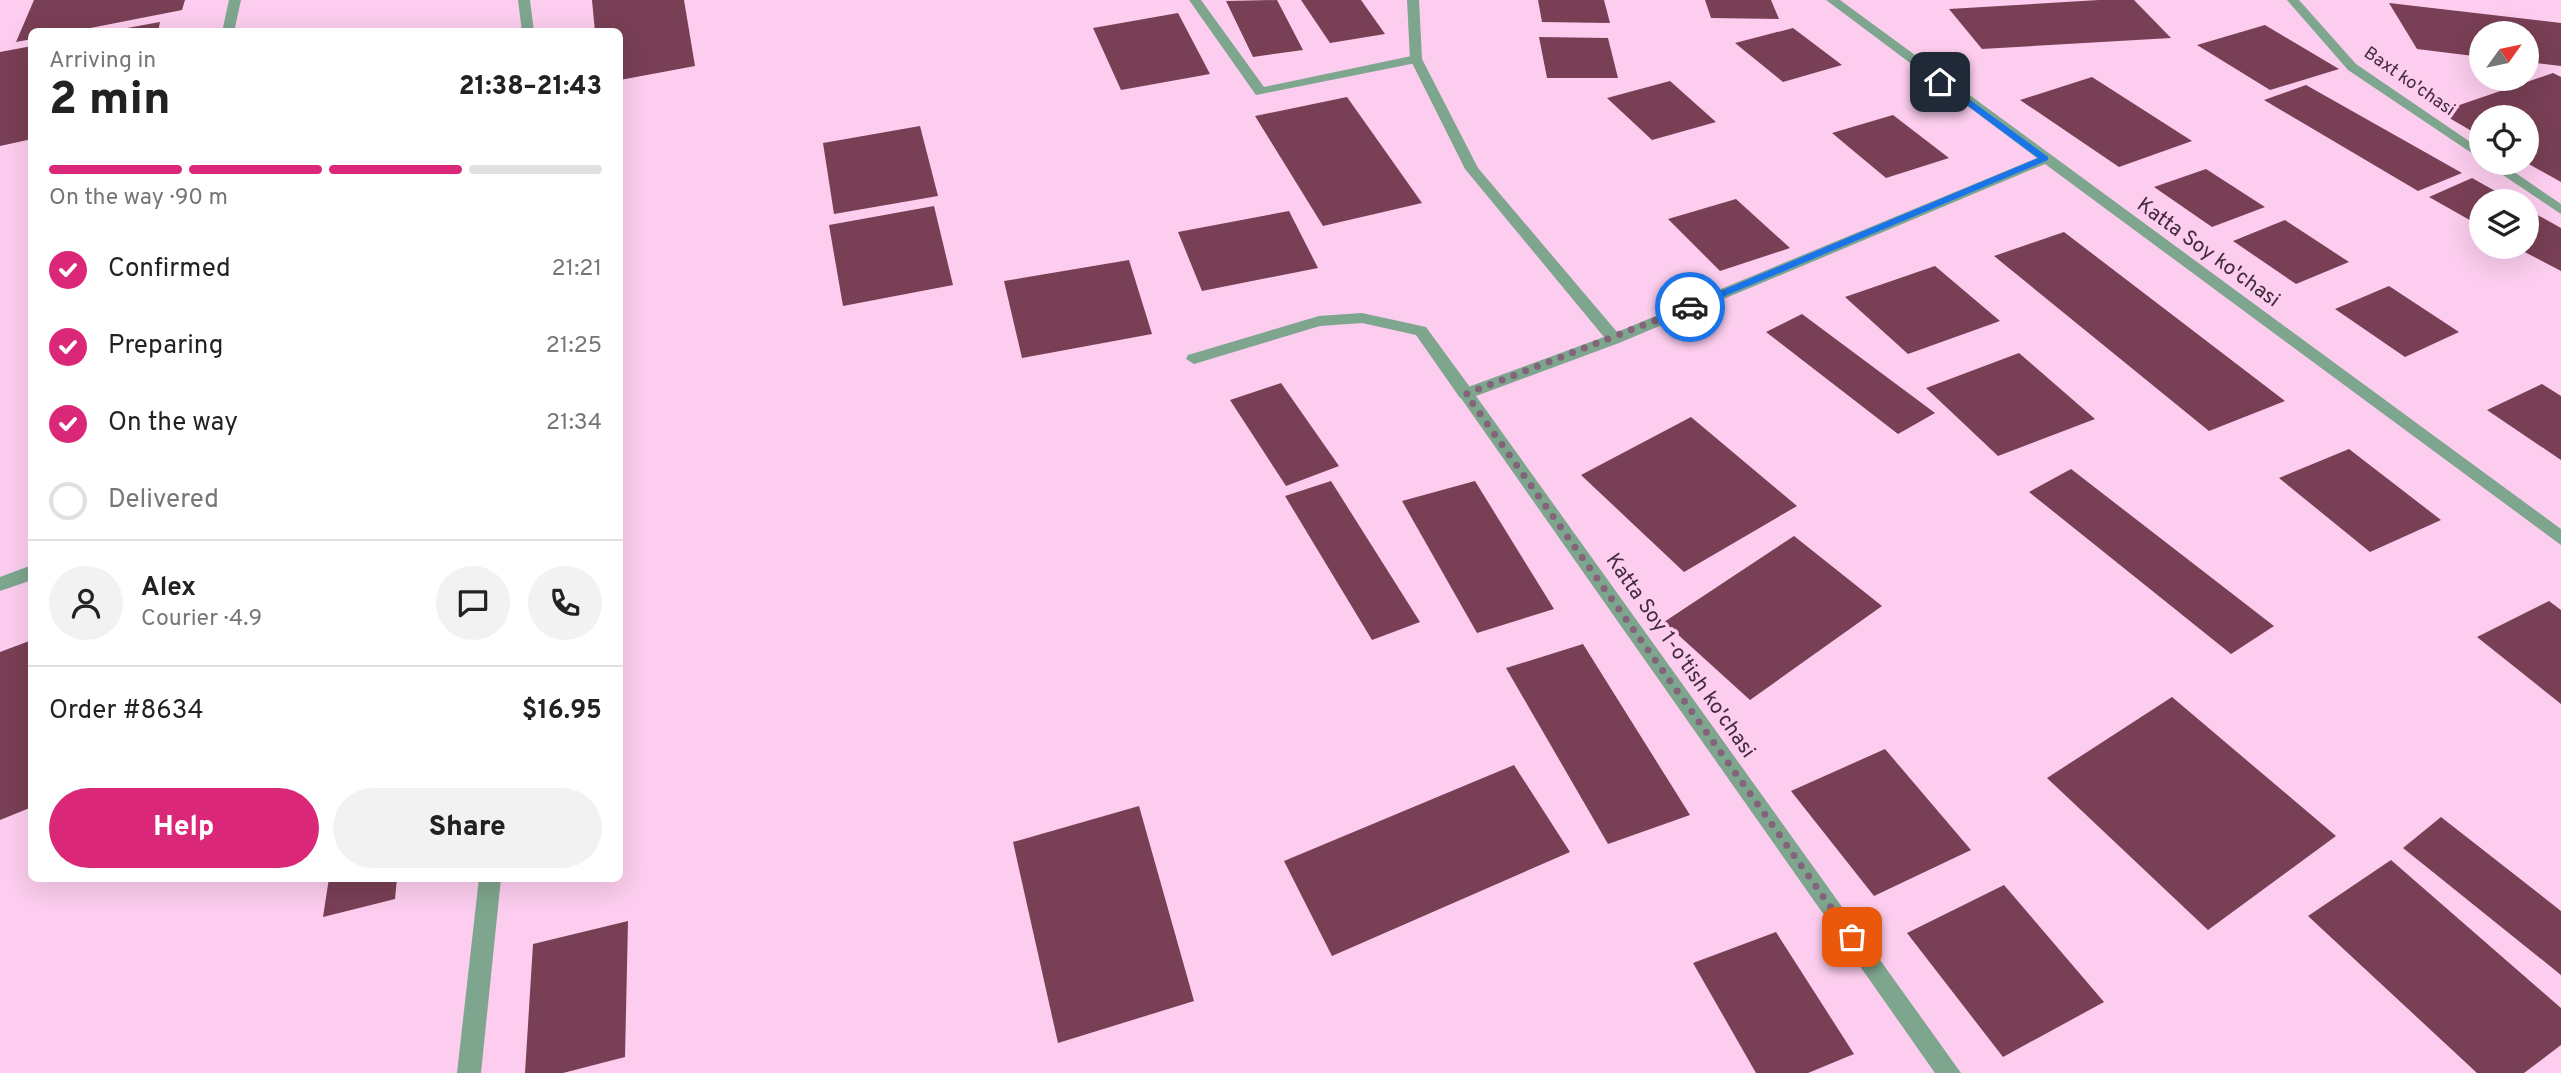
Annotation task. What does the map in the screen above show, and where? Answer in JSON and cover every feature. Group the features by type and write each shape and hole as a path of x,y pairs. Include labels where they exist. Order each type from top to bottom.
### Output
{"street":[{"path":"229,28 235,0"},
{"path":"524,0 528,28"},
{"path":"1195,0 1261,92 1416,59"},
{"path":"1413,0 1416,59 1472,169 1614,339"},
{"name":"Katta Soy ko'chasi","path":"1832,0 2561,538"},
{"name":"Baxt ko'chasi","path":"2293,0 2352,66 2469,147"},
{"path":"1466,394 1614,339 2045,159"},
{"path":"2510,175 2561,210"},
{"name":"Katta Soy 1-o'tish ko'chasi","path":"1194,359 1319,321 1362,318 1421,331 1949,1073"},
{"path":"0,584 28,574"},
{"path":"470,1073 490,882"}],"building":[{"path":"34,0 185,0 182,10 90,28 28,28 28,40 16,42"},
{"path":"592,0 684,0 695,66 623,79 623,28 595,28"},
{"path":"1277,0 1303,50 1253,57 1226,1"},
{"path":"1301,0 1361,0 1385,34 1330,43"},
{"path":"1538,0 1604,0 1610,23 1542,22"},
{"path":"1705,0 1771,0 1779,19 1711,18"},
{"path":"2134,0 2171,38 1982,49 1949,9"},
{"path":"2389,3 2561,23 2561,66 2539,63 2539,21 2469,21 2469,55 2417,49"},
{"path":"1178,13 1210,74 1121,90 1093,28"},
{"path":"160,22 159,28 127,28"},
{"path":"2265,25 2339,69 2270,90 2197,45"},
{"path":"1793,28 1842,65 1783,82 1735,43"},
{"path":"1539,37 1608,38 1618,78 1547,78"},
{"path":"28,47 28,140 0,146 0,52"},
{"path":"2553,73 2561,77 2561,182 2539,170 2539,105 2469,105 2469,129 2439,112 2500,91 2539,91 2539,78"},
{"path":"2092,77 2192,141 2119,167 2020,100"},
{"path":"1670,81 1716,122 1652,140 1607,98"},
{"path":"2306,85 2462,173 2418,191 2264,100"},
{"path":"1347,97 1422,203 1323,226 1255,116"},
{"path":"1893,115 1949,158 1886,178 1832,133"},
{"path":"920,126 938,196 834,214 823,143"},
{"path":"2206,169 2265,207 2212,227 2154,187"},
{"path":"2472,178 2492,189 2469,189 2469,220 2429,197"},
{"path":"1736,199 1790,248 1720,271 1668,219"},
{"path":"934,206 953,285 843,306 829,225"},
{"path":"1289,211 1318,268 1202,291 1178,232"},
{"path":"2539,216 2561,228 2561,271 2538,259"},
{"path":"2285,220 2349,262 2296,284 2233,241"},
{"path":"2064,232 2285,401 2209,431 1994,256"},
{"path":"1129,260 1152,334 1022,358 1004,281"},
{"path":"1935,266 2000,321 1908,354 1845,297"},
{"path":"2389,286 2459,332 2405,357 2335,309"},
{"path":"1802,314 1935,413 1898,434 1766,332"},
{"path":"2019,353 2095,419 1998,456 1926,388"},
{"path":"1281,383 1339,466 1286,486 1230,400"},
{"path":"2542,384 2561,396 2561,460 2487,410"},
{"path":"1691,417 1797,506 1684,572 1581,475"},
{"path":"2349,449 2441,520 2370,552 2279,478"},
{"path":"2071,469 2274,626 2231,654 2029,492"},
{"path":"1331,481 1420,622 1372,640 1285,496"},
{"path":"1475,481 1554,609 1477,633 1402,501"},
{"path":"1794,536 1882,606 1750,700 1664,622"},
{"path":"2549,601 2561,610 2561,704 2477,637"},
{"path":"28,642 28,809 0,820 0,652"},
{"path":"1583,644 1690,815 1608,844 1506,668"},
{"path":"2172,697 2336,836 2208,930 2047,778"},
{"path":"1885,749 1971,850 1874,896 1791,791"},
{"path":"1514,765 1570,852 1332,956 1284,861"},
{"path":"1139,806 1194,1001 1058,1043 1013,842"},
{"path":"2441,817 2561,911 2561,975 2403,848"},
{"path":"2391,860 2561,1008 2561,1045 2524,1073 2477,1073 2308,916"},
{"path":"328,882 397,882 395,899 323,917"},
{"path":"2004,885 2104,1002 2003,1057 1907,933"},
{"path":"628,921 625,1057 563,1073 525,1073 533,944"},
{"path":"1776,932 1854,1054 1808,1073 1756,1073 1693,963"}],"way so far":[{"path":"1690,307 1614,339 1466,394 1852,937"}],"route":[{"path":"1690,307 2045,159 1940,82"}]}
